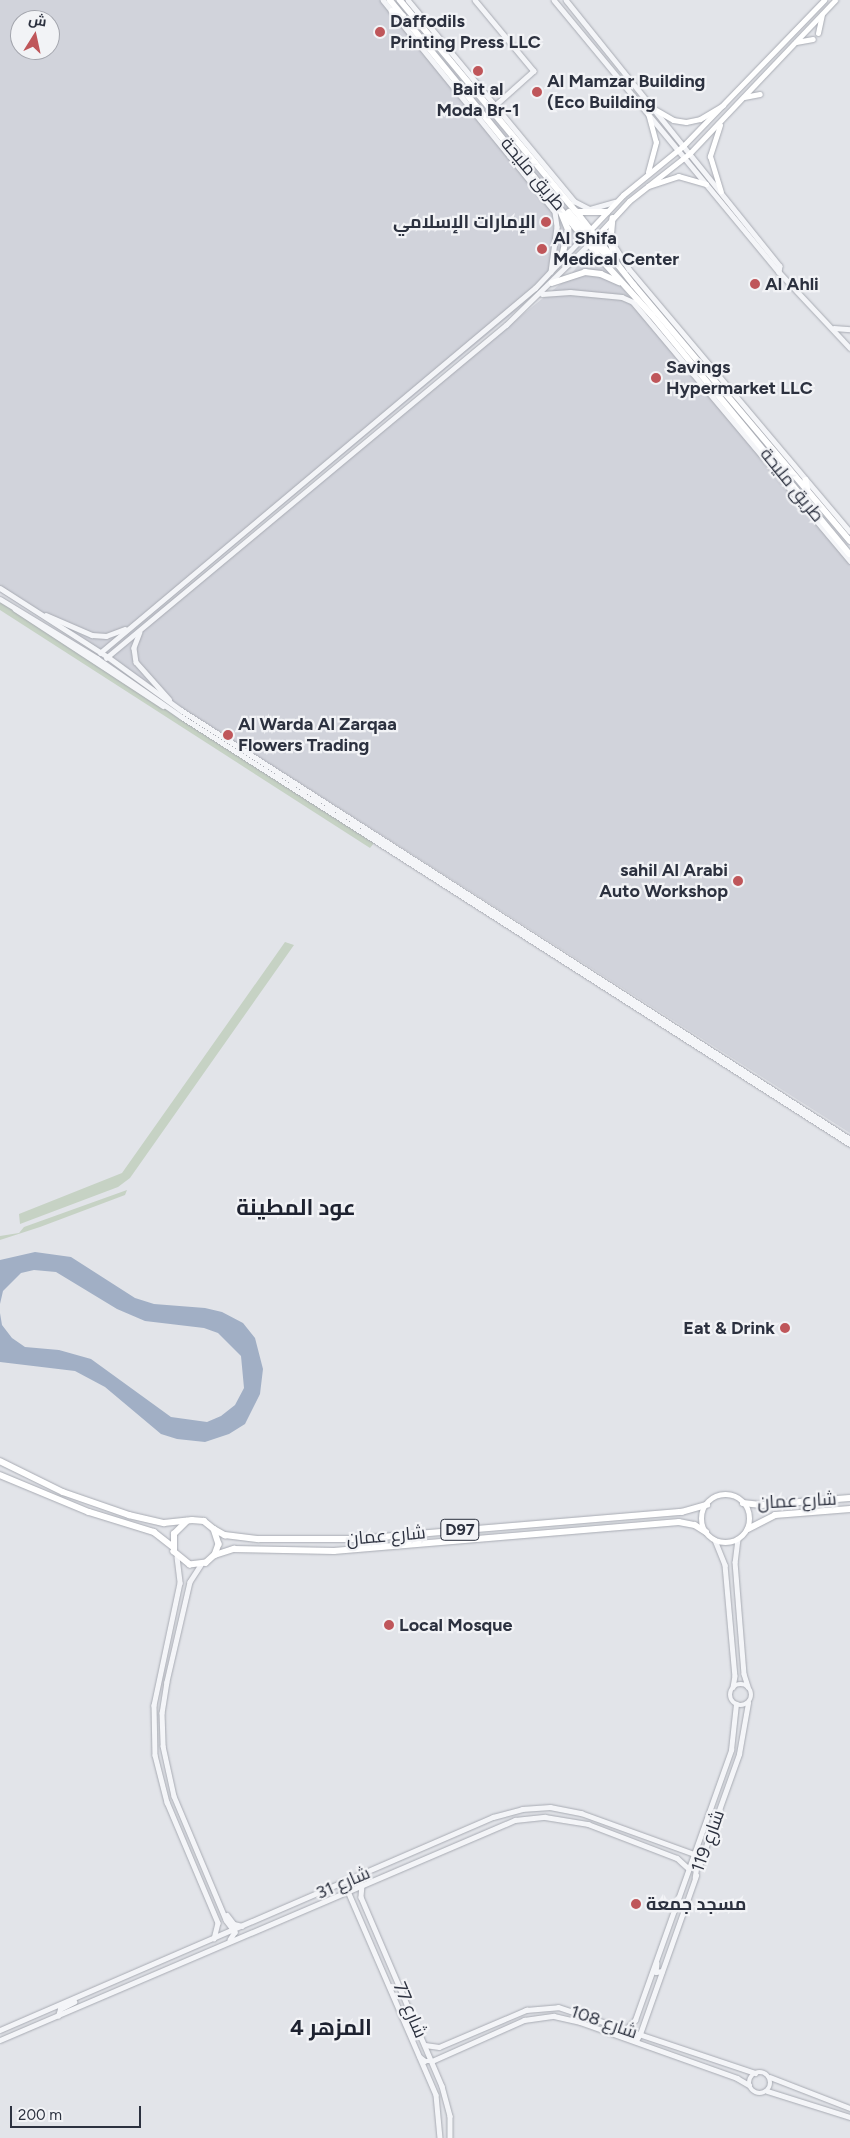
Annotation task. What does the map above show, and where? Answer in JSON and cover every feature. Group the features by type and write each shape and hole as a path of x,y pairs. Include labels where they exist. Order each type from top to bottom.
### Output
{"main road":[{"name":"طريق مليحة","path":"390,0 513,155 531,170 556,202 593,240 623,284 850,554"},
{"name":"طريق مليحة","path":"400,0 576,211 587,233 616,261 808,491 848,533 850,541"},
{"path":"531,170 587,233 617,202 684,145 824,0"},
{"path":"593,240 647,186 690,153 835,0"},
{"path":"392,11 404,16"},
{"path":"818,33 823,13"},
{"path":"796,42 813,39"},
{"path":"458,70 459,62"},
{"path":"743,97 760,94"},
{"path":"656,110 673,120 686,122 700,119 716,107 724,105"},
{"path":"648,113 656,142 648,174"},
{"path":"720,191 710,156 722,119"},
{"path":"647,186 678,176 706,184"},
{"path":"556,202 568,230 561,261"},
{"path":"576,211 607,212"},
{"path":"613,218 610,237 616,261"},
{"path":"552,283 585,272 601,274 623,284"},
{"path":"806,480 808,491"},
{"path":"0,1461 51,1487 105,1508 158,1522 198,1520 214,1528 219,1539 215,1555 201,1565 190,1565 177,1557 172,1546 154,1532 89,1512 0,1475"},
{"path":"722,1496 732,1496 743,1503 750,1518 748,1529 738,1540 724,1543 715,1540 706,1532 702,1521 707,1505 722,1496"},
{"name":"شارع عمان","path":"743,1503 761,1505 850,1498"},
{"name":"شارع عمان","path":"214,1528 225,1535 259,1539 358,1540 682,1512 707,1505"},
{"name":"شارع عمان","path":"748,1529 771,1516 850,1508"},
{"path":"172,1546 177,1529 187,1521"},
{"name":"شارع عمان","path":"215,1555 234,1548 334,1550 679,1522 695,1525 706,1532"}],"street":[{"path":"383,0 513,155 556,215 551,273"},
{"path":"408,0 578,204 596,209 617,202"},
{"path":"475,0 534,71 495,106"},
{"path":"554,0 779,272 848,344"},
{"path":"566,0 780,266 779,272"},
{"path":"99,659 100,652 551,273 587,233"},
{"path":"610,237 630,269 848,533"},
{"path":"99,659 108,657 541,294 593,240"},
{"path":"541,294 570,292 629,299 696,372 850,561"},
{"path":"833,328 850,329"},
{"path":"848,344 850,335"},
{"path":"0,588 108,657 170,703 850,1138"},
{"path":"0,599 850,1144"},
{"path":"18,600 92,635 115,634 134,624"},
{"path":"14,608 99,659 182,717"},
{"path":"144,626 136,641 136,662 170,703"},
{"path":"715,1540 725,1565 735,1676 730,1696 736,1704 748,1703 752,1694 744,1674 735,1562 738,1540"},
{"path":"177,1557 180,1583 155,1697 153,1734 164,1793 218,1923 214,1939"},
{"path":"201,1565 190,1582 167,1682 162,1735 172,1789 221,1906 235,1930 233,1938 209,1952"},
{"path":"733,1687 738,1684 748,1686"},
{"name":"شارع 119","path":"640,2034 739,1754 748,1703"},
{"name":"شارع 119","path":"626,2029 635,2020 731,1750 736,1704"},
{"name":"شارع 31","path":"0,2030 493,1817 522,1809 560,1808 618,1826 694,1854"},
{"name":"شارع 31","path":"0,2040 515,1820 545,1817 588,1824 677,1858 688,1868"},
{"path":"588,1824 615,1832 618,1826"},
{"path":"694,1854 698,1860 695,1878"},
{"path":"348,1891 348,1884 363,1874"},
{"name":"شارع 77","path":"362,1884 361,1897 432,2061 447,2102 450,2138"},
{"name":"شارع 77","path":"348,1891 436,2095 440,2138"},
{"path":"221,1906 232,1922 244,1926"},
{"path":"659,1952 656,1972 662,1971"},
{"path":"383,1971 390,1971 398,1982"},
{"path":"58,2016 60,2009 81,1996"},
{"name":"شارع 108","path":"425,2045 439,2047 531,2009 550,2006 578,2011 755,2073"},
{"name":"شارع 108","path":"432,2061 529,2018 554,2016 571,2019 628,2039 737,2078 749,2085"},
{"path":"490,2035 487,2030 494,2023"},
{"path":"628,2039 637,2039 640,2034"},
{"path":"420,2056 425,2061 432,2061"},
{"path":"850,2108 770,2077 762,2072 755,2073 749,2085 756,2093 767,2091 850,2117"},
{"path":"767,2091 772,2083 770,2077"}],"shaded area":[{"path":"0,0 394,0 592,235 524,304 143,622 569,277 590,250 850,557 850,1133 0,592"}],"green space":[{"path":"0,602 374,843 370,848 0,610"},
{"path":"285,942 294,945 130,1178 118,1187 20,1224 19,1214 122,1173"},
{"path":"127,1190 125,1195 0,1240 0,1236 19,1233 24,1227"}],"water":[{"path":"35,1252 71,1257 135,1298 154,1304 205,1308 222,1312 243,1323 255,1338 263,1369 260,1394 245,1424 229,1434 205,1442 177,1439 161,1434 105,1387 75,1371 0,1362 0,1313 2,1325 12,1338 25,1347 59,1350 91,1359 171,1417 207,1422 221,1416 235,1405 244,1388 241,1356 218,1333 204,1328 145,1321 117,1309 56,1272 34,1270 21,1273 3,1291 0,1304 0,1260"}],"place":[{"name":"Daffodils Printing Press LLC","path":"380,32"},
{"name":"Bait al Moda Br-1","path":"478,71"},
{"name":"Al Mamzar Building (Eco Building","path":"537,92"},
{"name":"الإمارات الإسلامي","path":"546,222"},
{"name":"Al Shifa Medical Center","path":"542,249"},
{"name":"Al Ahli","path":"755,284"},
{"name":"Savings Hypermarket LLC","path":"656,378"},
{"name":"Al Warda Al Zarqaa Flowers Trading","path":"228,735"},
{"name":"sahil Al Arabi Auto Workshop","path":"738,881"},
{"name":"Eat & Drink","path":"785,1328"},
{"name":"Local Mosque","path":"389,1625"},
{"name":"مسجد جمعة","path":"636,1904"}],"district":[{"name":"عود المطينة","path":"296,1208"},
{"name":"المزهر 4","path":"331,2028"}]}
